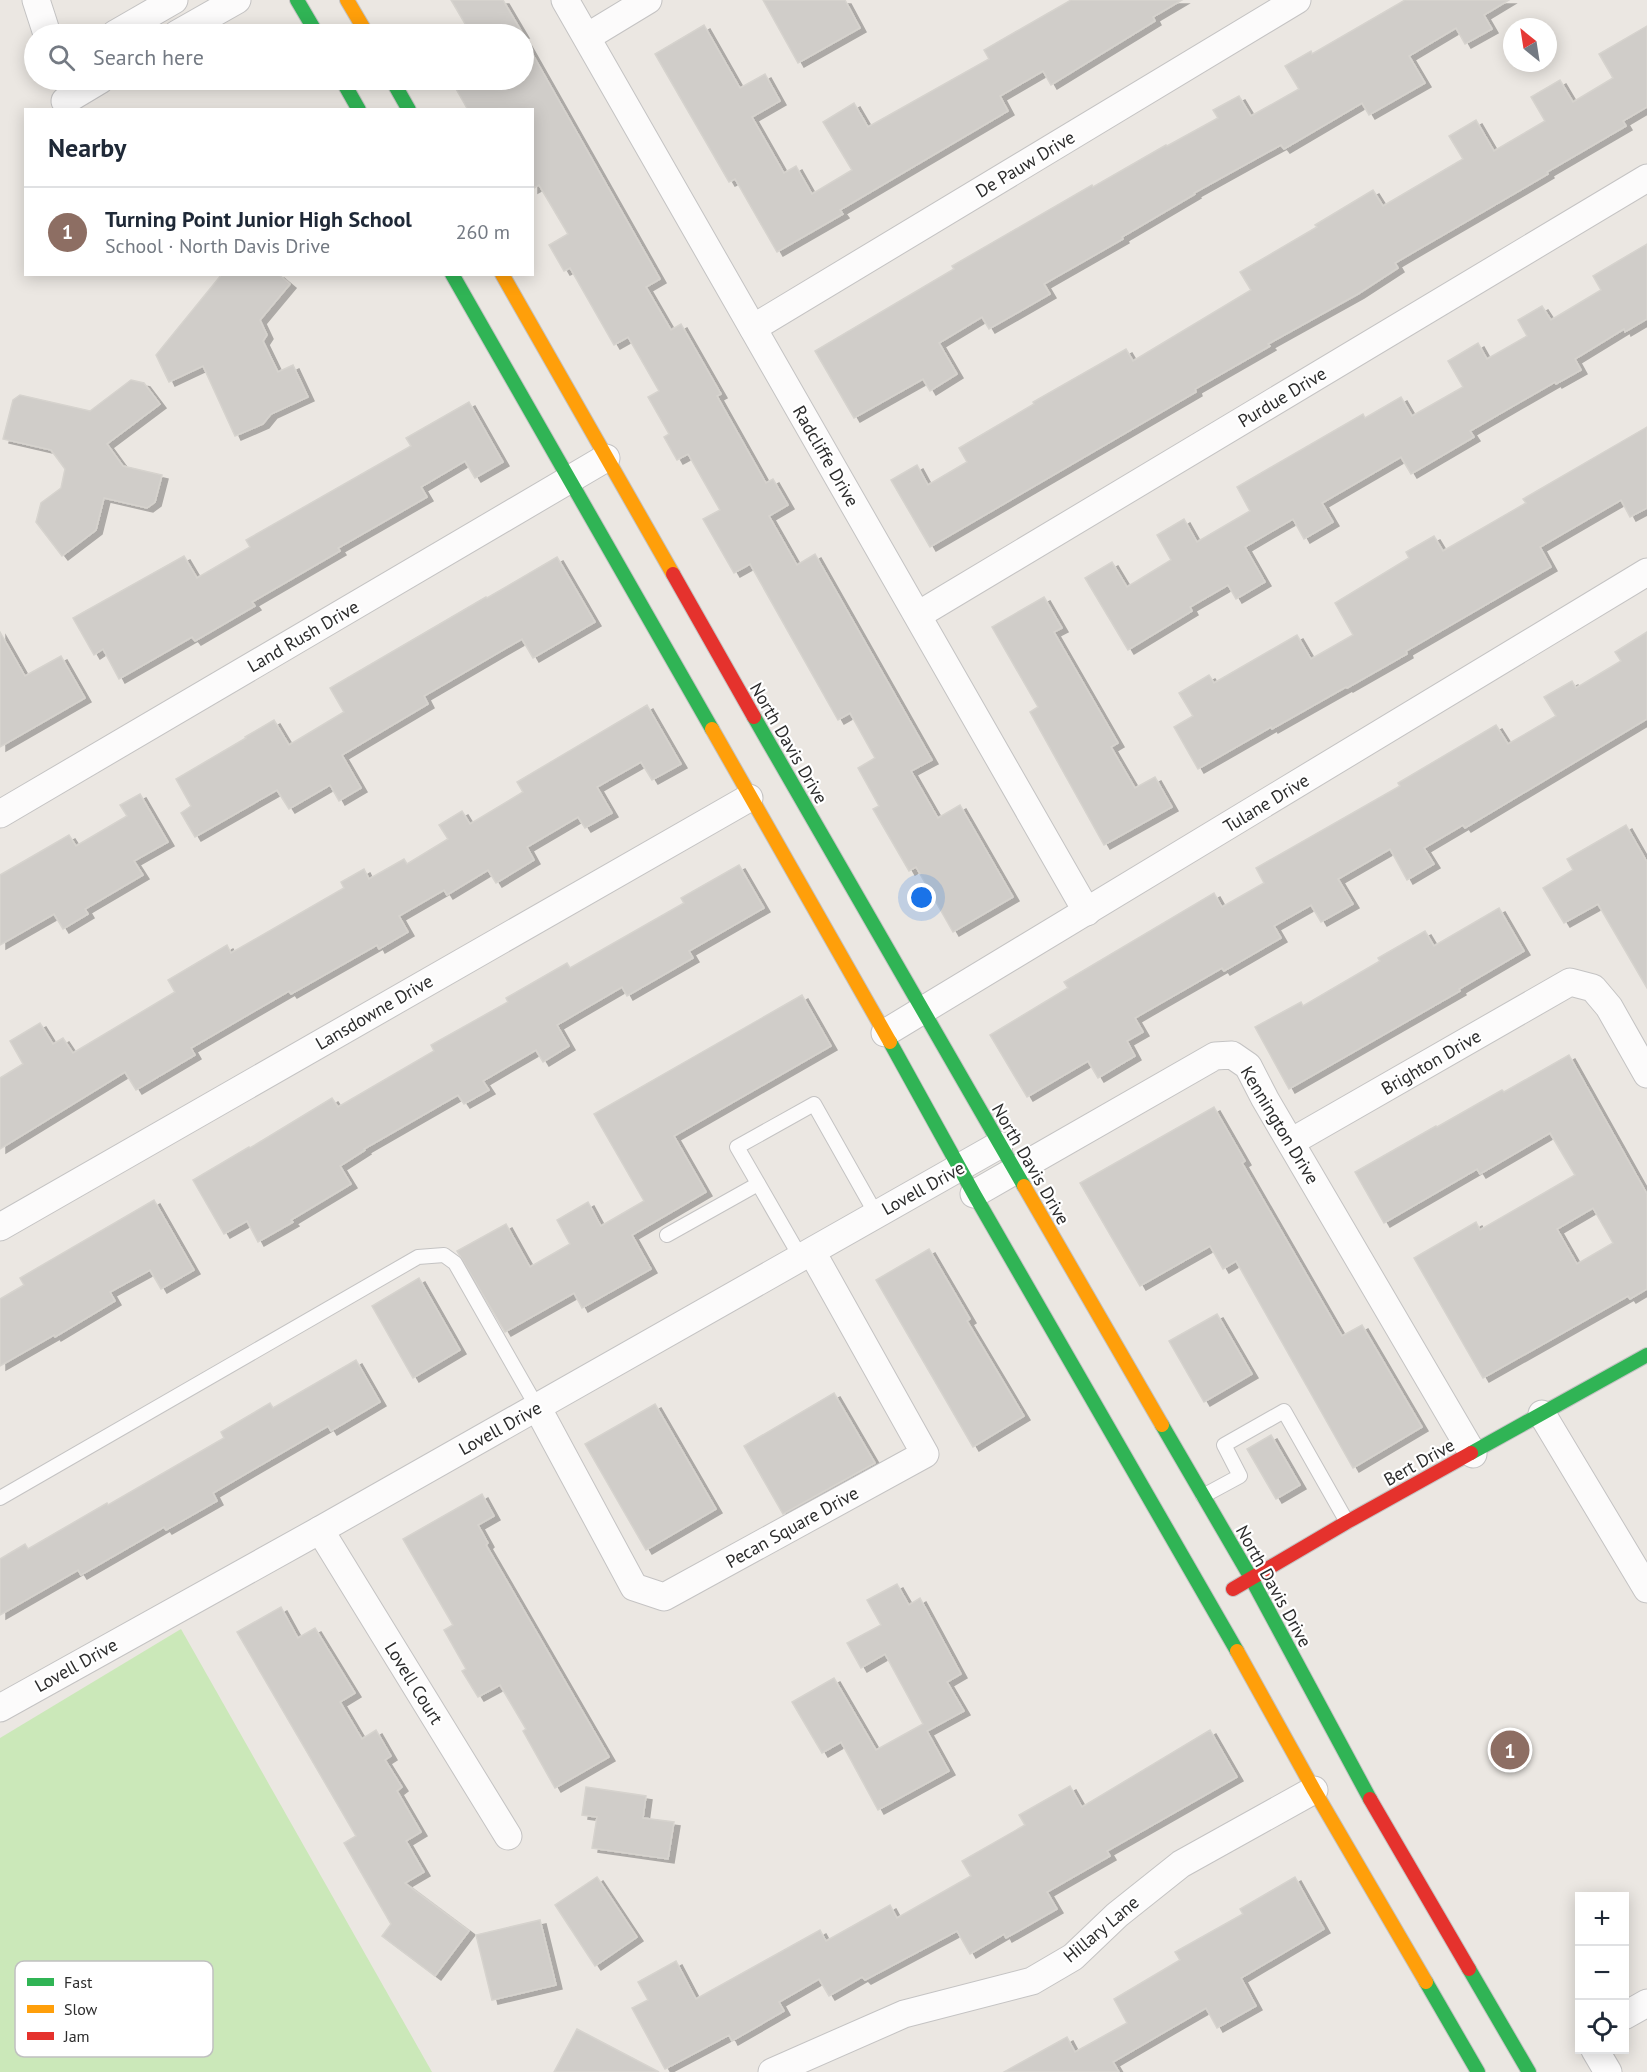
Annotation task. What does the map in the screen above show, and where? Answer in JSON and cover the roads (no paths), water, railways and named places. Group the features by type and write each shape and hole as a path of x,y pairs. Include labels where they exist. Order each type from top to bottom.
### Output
{"street":[{"path":"36,0 44,24"},
{"path":"132,24 174,0"},
{"path":"195,24 237,0"},
{"path":"297,0 311,24"},
{"path":"347,0 361,24"},
{"name":"Radcliffe Drive","path":"565,0 1087,912"},
{"path":"586,37 648,0"},
{"name":"De Pauw Drive","path":"753,327 1297,0"},
{"path":"63,96 77,90"},
{"path":"348,90 358,108"},
{"path":"398,90 408,108"},
{"name":"Purdue Drive","path":"918,615 1647,178"},
{"path":"453,276 885,1033 974,1194 1210,1602 1314,1790 1478,2072"},
{"name":"North Davis Drive","path":"503,276 922,1011 1251,1578 1352,1769 1529,2072"},
{"name":"Land Rush Drive","path":"0,814 606,458"},
{"name":"Tulane Drive","path":"885,1033 1647,572"},
{"name":"Lansdowne Drive","path":"0,1227 749,798"},
{"name":"Brighton Drive","path":"1291,1142 1570,982 1593,988 1609,1007 1647,1074"},
{"name":"Kennington Drive","path":"974,1194 1215,1056 1232,1054 1248,1066 1473,1454"},
{"name":"Lovell Drive","path":"0,1707 320,1530 999,1145"},
{"name":"Pecan Square Drive","path":"537,1407 633,1587 664,1597 926,1454 807,1255"},
{"name":"Bert Drive","path":"1210,1602 1347,1522 1473,1454 1647,1355"},
{"path":"1542,1414 1647,1589"},
{"name":"Lovell Court","path":"320,1530 508,1836"},
{"name":"Hillary Lane","path":"772,2072 863,2034 904,2014 1032,1981 1073,1957 1117,1915 1180,1864 1314,1790"},
{"path":"1629,2013 1647,2003"},
{"path":"1599,2054 1608,2072"}],"lane":[{"path":"807,1255 737,1147 814,1104 876,1214"},
{"path":"668,1235 759,1184"},
{"path":"0,1498 418,1257 444,1255 455,1263 537,1407"},
{"path":"1203,1496 1240,1476 1224,1446 1284,1411 1347,1522"}],"place":[{"name":"Turning Point Junior High School","path":"1510,1750"}]}
